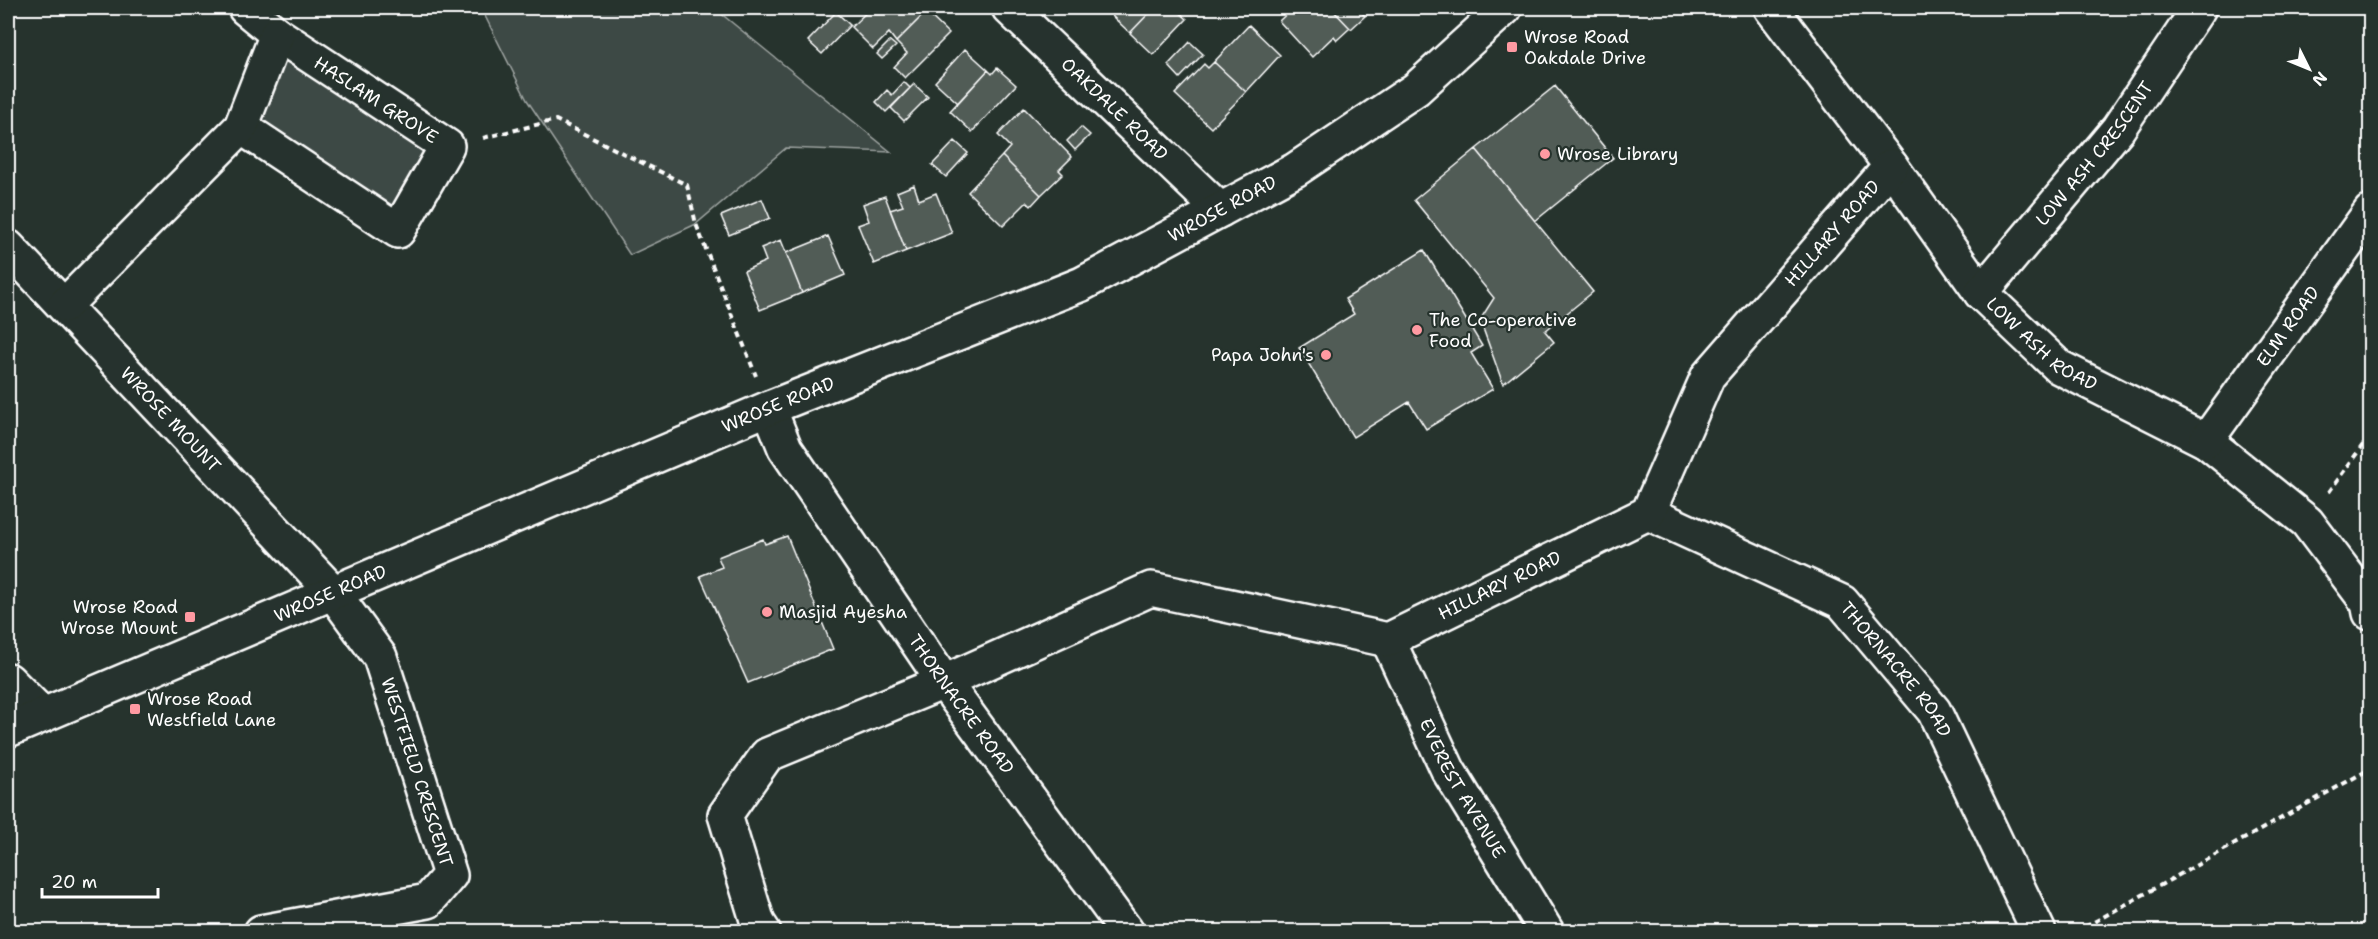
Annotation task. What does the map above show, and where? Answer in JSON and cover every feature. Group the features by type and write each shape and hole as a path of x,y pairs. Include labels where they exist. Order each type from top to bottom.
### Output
{"street":[{"name":"HASLAM GROVE","path":"242,127 398,231 447,146 277,34 245,8"},
{"name":"OAKDALE ROAD","path":"1009,8 1220,210"},
{"name":"LOW ASH ROAD","path":"1771,8 1891,166 1981,293 2059,367 2206,441 2307,522 2370,606"},
{"name":"LOW ASH CRESCENT","path":"1981,293 2118,129 2199,8"},
{"name":"WROSE ROAD","path":"8,730 769,408 1082,284 1295,170 1416,89 1498,10"},
{"path":"64,305 242,127 277,34"},
{"name":"HILLARY ROAD","path":"1388,639 1648,513 1707,376 1891,166"},
{"name":"ELM ROAD","path":"2206,441 2370,212"},
{"name":"WROSE MOUNT","path":"8,247 332,591"},
{"name":"THORNACRE ROAD","path":"769,408 785,448 944,682 1127,932"},
{"name":"THORNACRE ROAD","path":"1648,513 1842,602 1934,711 2039,932"},
{"path":"764,932 758,923 725,815 767,755 944,682 1151,589 1388,639"},
{"name":"WESTFIELD CRESCENT","path":"261,932 428,900 450,875 380,657 332,591"},
{"name":"EVEREST AVENUE","path":"1388,639 1448,770 1547,932"},
{"path":"8,680 43,715"}],"path":[{"path":"447,146 556,120 687,185 696,224 769,408"},
{"path":"2307,522 2370,435"},
{"path":"2076,932 2370,769"}],"shaded area":[{"path":"481,8 714,8 891,152 786,148 696,224 630,255 527,100"},
{"path":"283,48 435,148 395,221 251,125"}],"building":[{"path":"871,8 922,8 926,12 896,42 889,33 873,49 851,27"},
{"path":"1120,8 1154,8 1130,33 1112,16"},
{"path":"1154,8 1175,8 1187,19 1153,55 1130,33"},
{"path":"1293,8 1331,8 1350,28 1337,40 1334,36 1312,57 1279,21"},
{"path":"1331,8 1366,8 1361,12 1365,16 1351,29"},
{"path":"836,12 850,25 822,54 808,41"},
{"path":"926,12 949,34 905,78 894,67 907,53 896,42"},
{"path":"1249,25 1280,55 1246,92 1214,62"},
{"path":"890,41 896,46 882,59 877,54"},
{"path":"1190,42 1203,54 1180,78 1168,65"},
{"path":"965,49 988,70 958,103 935,82"},
{"path":"1214,62 1246,92 1211,128 1175,94 1204,64 1208,68"},
{"path":"997,68 1016,85 972,132 950,111 988,70 992,74"},
{"path":"904,82 910,88 886,112 876,102 887,90 892,95"},
{"path":"914,84 928,97 904,121 891,108"},
{"name":"Wrose Library","path":"1555,86 1613,158 1535,221 1476,149"},
{"path":"1024,108 1072,157 1059,170 1063,174 1041,195 1002,156 1010,147 998,135"},
{"path":"1081,127 1090,135 1075,150 1067,141"},
{"path":"955,141 968,153 946,177 932,165"},
{"path":"1476,149 1593,292 1545,331 1554,342 1503,384 1480,320 1494,298 1414,200"},
{"path":"1002,156 1041,195 1031,206 1027,202 1003,226 968,192"},
{"path":"914,185 919,200 936,193 952,233 906,251 890,210 903,206 897,192"},
{"path":"885,196 906,251 874,264 858,225 869,221 863,204"},
{"path":"762,199 770,218 729,235 721,216"},
{"path":"828,236 845,275 802,293 786,253"},
{"path":"781,240 802,293 760,310 744,271 766,261 761,248"},
{"path":"1424,250 1482,346 1471,353 1493,389 1426,429 1409,402 1353,437 1299,348 1354,314 1345,299"},
{"name":"Masjid Ayesha","path":"787,536 833,649 748,683 700,576 722,567 718,557 763,539 765,544"}],"place":[{"name":"Wrose Road Oakdale Drive","path":"1512,47"},
{"name":"Wrose Library","path":"1545,154"},
{"name":"The Co-operative Food","path":"1417,330"},
{"name":"Papa John's","path":"1326,355"},
{"name":"Masjid Ayesha","path":"767,612"},
{"name":"Wrose Road Wrose Mount","path":"190,617"},
{"name":"Wrose Road Westfield Lane","path":"135,709"}]}
